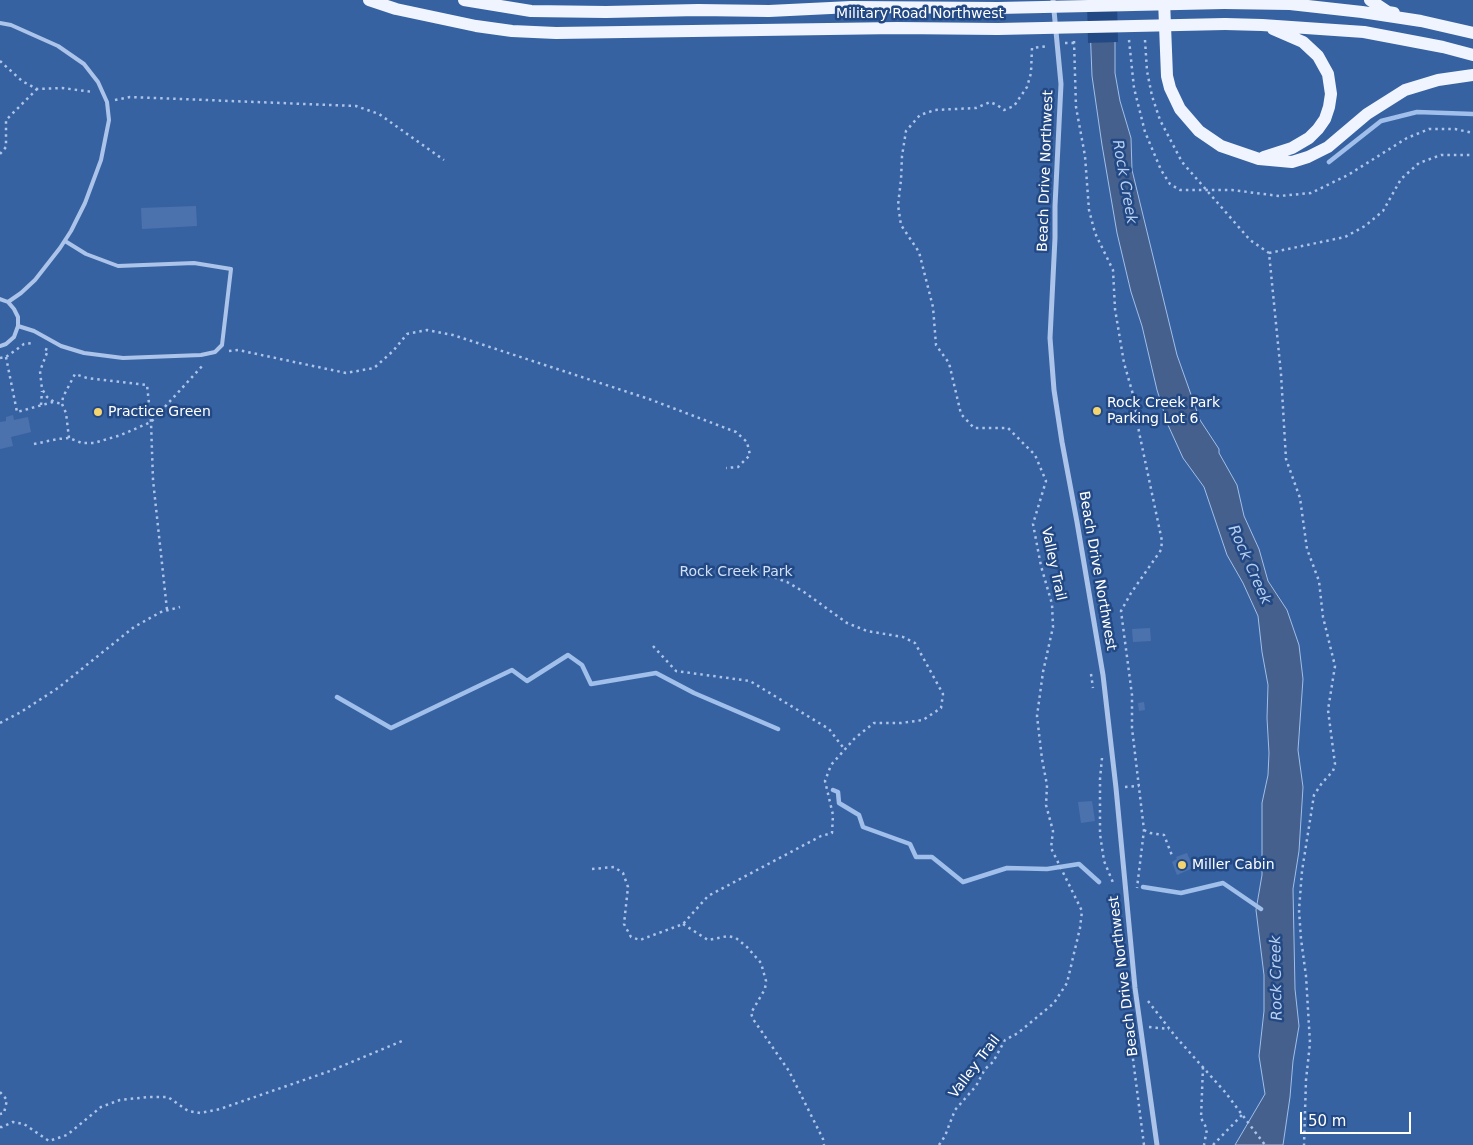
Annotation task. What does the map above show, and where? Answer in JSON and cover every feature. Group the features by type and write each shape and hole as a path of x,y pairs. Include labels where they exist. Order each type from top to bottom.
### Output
{"main road":[{"name":"Military Road Northwest","path":"369,0 396,9 476,26 556,34 897,28 998,29 1225,24 1364,32 1443,47 1473,55"},
{"name":"Military Road Northwest","path":"464,0 531,11 606,12 998,8 1224,3 1290,4 1420,21 1473,33"},
{"path":"1164,0 1167,76 1170,88 1180,109 1199,131 1221,146 1259,159 1292,162 1308,157 1328,147 1371,111 1405,90 1438,80 1473,75"},
{"path":"1370,0 1388,12 1420,21"},
{"path":"1259,159 1292,148 1309,138 1325,119 1331,94 1326,68 1314,51 1297,39 1262,25"}],"street":[{"name":"Beach Drive Northwest","path":"1053,0 1061,84 1050,338 1054,390 1103,675 1135,988 1157,1145"}],"lane":[{"path":"0,22 58,46 84,64 98,82 107,102 109,120 101,160 83,207 64,241 35,280 8,302"},
{"path":"18,326 34,330 61,346 84,353 123,358 201,355 214,352 222,345 231,269 194,263 118,266 86,254 64,241"},
{"path":"0,299 8,302 18,317 18,326 14,337 6,344 0,346"}],"path":[{"name":"Valley Trail","path":"939,1145 945,1136 955,1110 976,1086 985,1070 993,1062 1005,1040 1054,1003 1067,983 1080,928 1082,911 1051,848 1052,831 1046,805 1047,785 1037,716 1043,672 1053,627 1052,604 1041,566 1033,524 1046,481 1035,455 1008,428 974,428 961,414 949,363 936,345 933,307 919,252 901,225 898,205 902,156 906,132 920,115 935,110 976,108 990,102 1004,110 1014,106 1026,87 1031,73 1032,48 1057,44 1074,43 1074,87 1085,156 1089,210 1095,233 1113,270 1115,309 1124,363 1134,398 1139,432 1162,541 1161,550 1131,593 1121,611 1132,695 1132,728 1139,786"},
{"path":"0,60 22,81 37,89 62,88 92,92 107,102 130,97 356,106 379,114 444,160"},
{"path":"0,154 6,147 6,120 37,89"},
{"path":"1208,190 1250,240 1269,253 1344,237 1366,226 1383,211 1401,179 1419,163 1441,155 1473,155"},
{"path":"1269,253 1281,374 1286,459 1300,498 1307,549 1319,580 1324,617 1335,666 1328,710 1335,764 1333,771 1314,795 1302,871 1299,910 1306,976 1310,1043 1306,1080 1304,1145"},
{"path":"34,444 70,438 82,443 94,443 121,435 152,422 214,352 238,350 346,372 374,368 407,334 427,330 454,335 650,399 736,432 748,442 750,455 738,468 726,468"},
{"path":"0,358 6,357 28,342 33,342 48,350 40,371 41,405"},
{"path":"6,357 17,412 54,402"},
{"path":"70,438 66,413 62,404 63,397 75,374 87,378 147,385 152,422 153,480 167,610"},
{"path":"42,390 54,402 62,404"},
{"path":"592,869 614,867 623,873 628,886 624,924 632,937 640,940 683,924 708,896 821,836 832,833 833,816 825,781 831,765 855,738 874,723 901,723 923,720 940,708 943,694 915,643 903,637 866,631 847,624 804,592 787,582 750,569"},
{"path":"0,723 58,688 134,628 167,610 180,607"},
{"path":"653,646 676,671 750,681 829,729 845,750"},
{"path":"1123,787 1139,786 1144,830 1136,894"},
{"path":"1144,830 1150,834 1164,835 1173,858"},
{"path":"683,924 708,940 728,936 736,938 748,947 761,963 766,981 764,989 751,1013 753,1019 789,1071 816,1124 824,1145"},
{"path":"1135,988 1148,1001 1266,1145"},
{"path":"1140,1026 1170,1029"},
{"path":"0,1126 2,1127 13,1122 24,1124 49,1141 67,1135 101,1107 120,1100 168,1097 188,1111 200,1113 220,1109 330,1071 402,1041"},
{"path":"1203,1067 1201,1118 1207,1130 1204,1145"},
{"path":"0,1092 7,1100 4,1113 0,1114"},
{"path":"1213,1145 1242,1115"}],"green space":[{"name":"Rock Creek Park","path":"0,0 1473,0 1473,1145 0,1145"}],"water":[{"name":"Rock Creek","path":"1089,0 1115,38 1115,73 1120,101 1131,138 1132,170 1177,355 1200,420 1219,449 1219,453 1237,485 1244,516 1259,549 1268,581 1287,610 1299,645 1303,679 1298,750 1303,787 1299,851 1293,889 1295,989 1299,1026 1283,1145 1235,1145 1265,1094 1259,1056 1264,1011 1264,975 1256,910 1262,875 1262,803 1268,775 1269,753 1268,685 1258,616 1243,583 1227,555 1204,487 1183,458 1168,425 1157,390 1117,233 1092,76"}],"pier":[{"path":"1087,0 1117,0 1118,42 1088,43"}],"building":[{"path":"196,206 197,226 142,229 141,208"},
{"path":"13,415 14,420 28,417 31,432 11,437 13,446 0,449 0,422 6,421 6,417"},
{"path":"1150,628 1151,641 1133,642 1132,629"},
{"path":"1144,702 1145,710 1139,711 1138,703"},
{"path":"1092,801 1095,821 1081,823 1078,802"},
{"name":"Miller Cabin","path":"1187,853 1193,868 1177,875 1172,862 1177,859 1176,857"}],"waterway":[{"path":"1329,162 1381,121 1417,112 1473,114"},
{"path":"337,697 391,728 512,670 527,681 568,655 582,665 591,684 656,673 694,693 778,729"},
{"path":"833,790 838,792 839,803 859,815 863,827 910,844 916,857 932,857 963,882 1007,868 1047,869 1079,864 1099,882"},
{"path":"1143,887 1181,893 1223,883 1261,909"}],"place":[{"name":"Rock Creek Park Parking Lot 6","path":"1097,411"},
{"name":"Practice Green","path":"98,412"},
{"name":"Miller Cabin","path":"1182,865"}]}
